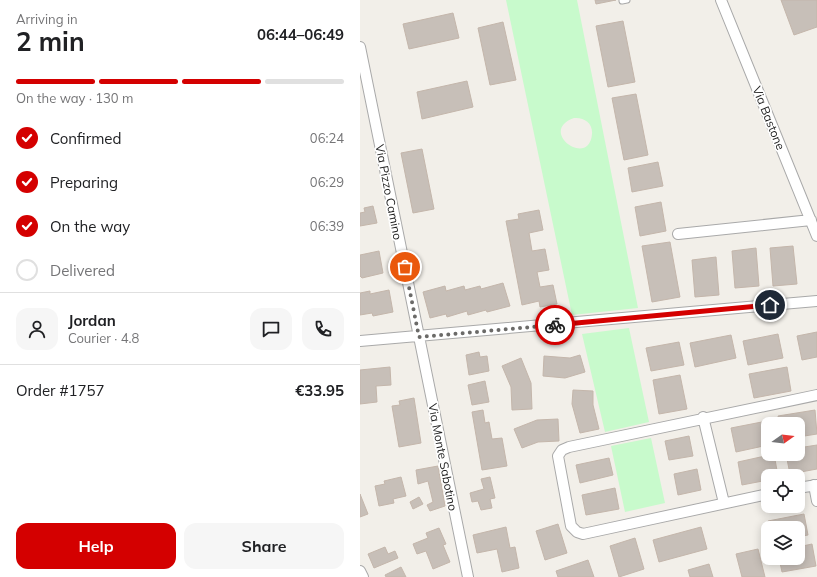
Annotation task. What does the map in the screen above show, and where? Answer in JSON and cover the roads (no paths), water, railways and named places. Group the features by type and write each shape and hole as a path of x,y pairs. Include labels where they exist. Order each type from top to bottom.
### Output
{"street":[{"name":"Via Bastone","path":"720,0 817,236"},
{"name":"Via Pizzo Camino","path":"360,47 419,337"},
{"path":"678,234 810,220"},
{"path":"360,341 817,301"},
{"name":"Via Monte Sabotino","path":"419,337 468,577"},
{"path":"761,495 586,534 577,532 570,523 558,454 562,450 703,417 817,395"},
{"path":"703,417 724,503"},
{"path":"805,487 815,485 817,501"},
{"path":"360,571 363,577"}]}
